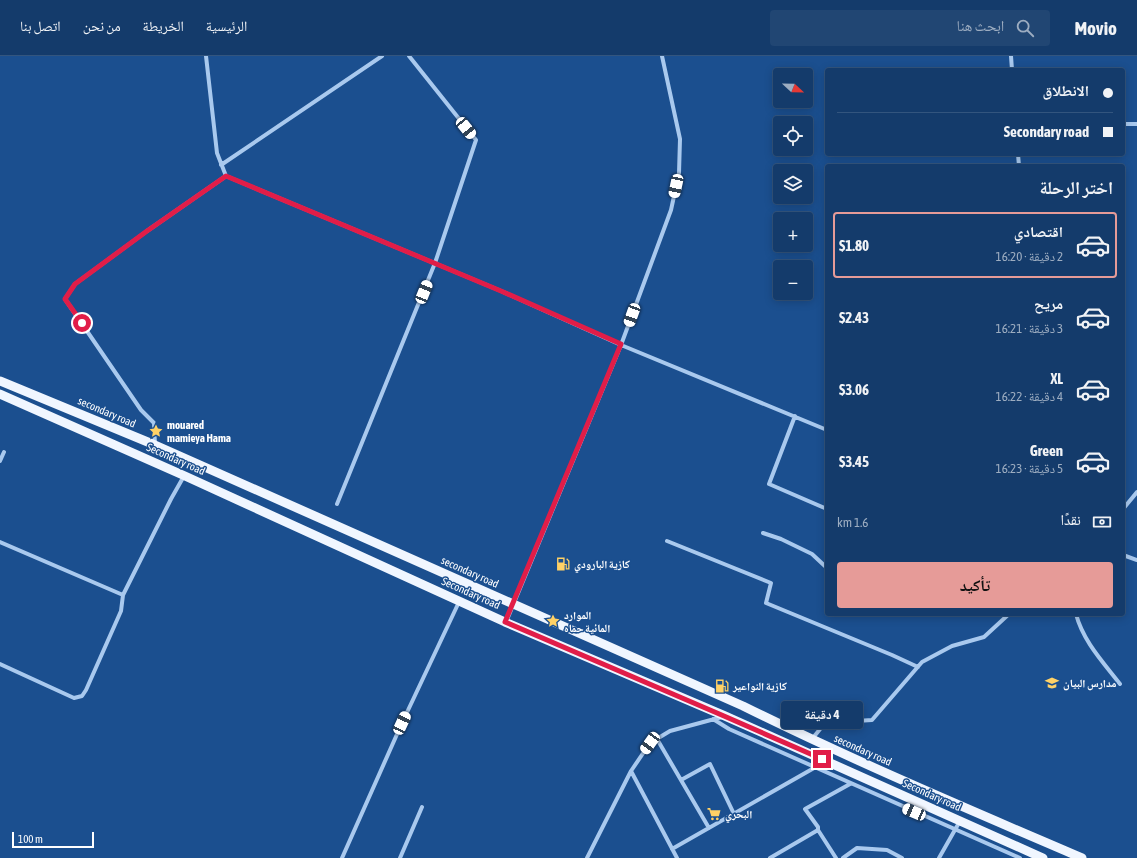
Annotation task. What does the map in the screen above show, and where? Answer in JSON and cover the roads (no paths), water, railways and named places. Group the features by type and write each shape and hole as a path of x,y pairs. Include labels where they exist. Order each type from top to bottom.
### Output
{"main road":[{"name":"secondary road","path":"0,381 155,445 743,706 812,740 1082,858"},
{"name":"Secondary road","path":"0,394 185,476 505,622 724,716 1041,858"}],"street":[{"path":"206,56 217,153 226,176 825,429"},
{"path":"221,165 382,56"},
{"path":"338,504 435,264 476,140 409,56"},
{"path":"505,622 621,344 671,210 679,173 680,139 662,56"},
{"path":"1011,56 1012,68"},
{"path":"1125,124 1137,124"},
{"path":"155,445 154,423 141,410 65,299 75,284 147,231 226,176"},
{"path":"795,416 769,484 825,508"},
{"path":"0,461 4,452"},
{"path":"0,664 74,698 82,696 121,612 123,595 171,499 185,476"},
{"path":"1125,506 1137,492"},
{"path":"764,533 781,539 812,554 825,566"},
{"path":"667,541 771,583 766,603 918,667"},
{"path":"0,542 123,595"},
{"path":"1125,556 1137,560"},
{"path":"342,858 402,723 459,601"},
{"path":"812,740 825,723 872,720 922,662 952,646 984,637 1007,616"},
{"path":"1076,616 1079,627 1086,638 1120,684"},
{"path":"587,858 630,771 650,743 670,731 724,716"},
{"path":"713,719 728,729 814,768 1020,858"},
{"path":"657,739 709,828"},
{"path":"681,780 710,764 734,814"},
{"path":"672,850 814,768"},
{"path":"630,771 676,858"},
{"path":"836,858 818,830 818,827 805,809 850,784"},
{"path":"400,858 422,807"},
{"path":"939,858 960,821"},
{"path":"770,858 818,830"},
{"path":"843,858 857,848 888,850 902,858"}],"place":[{"name":"mouared mamieya Hama","path":"156,431"},
{"name":"كازية البارودي","path":"563,564"},
{"name":"الموارد المائية حماه","path":"553,621"},
{"name":"مدارس البيان","path":"1052,683"},
{"name":"كازية النواعير","path":"722,686"},
{"name":"البحري","path":"714,814"}]}
